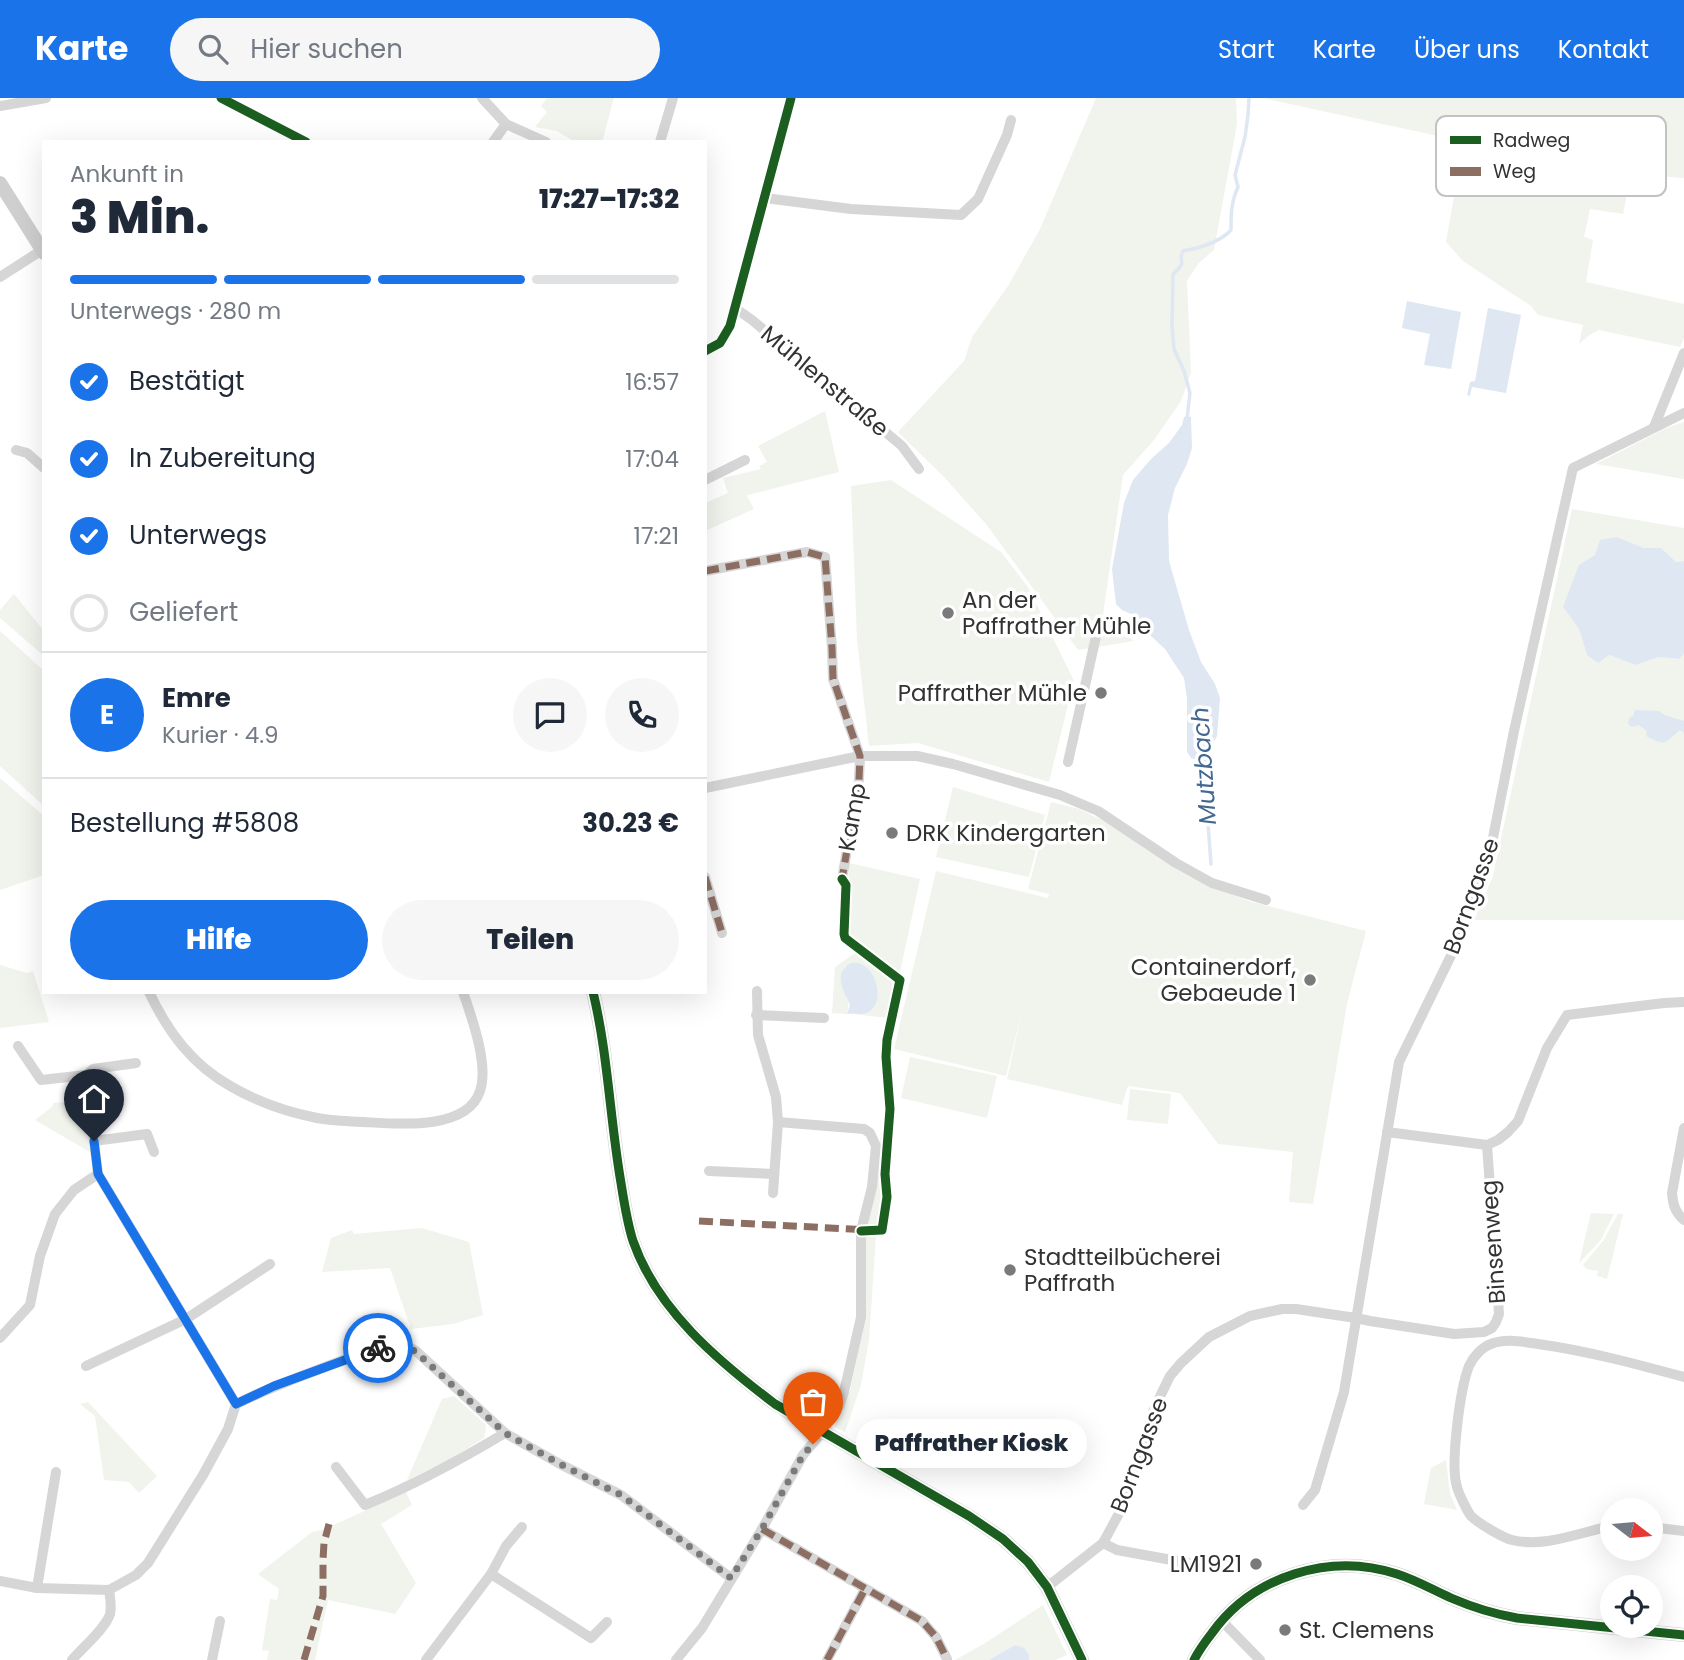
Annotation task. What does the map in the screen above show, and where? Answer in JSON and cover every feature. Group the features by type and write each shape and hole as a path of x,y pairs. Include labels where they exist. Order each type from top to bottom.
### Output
{"main road":[{"path":"0,183 42,250"},
{"path":"593,994 627,1219 633,1241 659,1294 705,1346 775,1404 969,1516 1003,1539 1028,1562 1047,1587 1082,1660"},
{"path":"1194,1660 1221,1620 1252,1593 1308,1569 1330,1566 1369,1568 1394,1573 1498,1615 1684,1635"}],"street":[{"path":"0,106 46,98"},
{"path":"221,98 302,140"},
{"path":"482,98 506,124 542,140"},
{"path":"661,140 673,98"},
{"path":"735,308 791,98"},
{"path":"765,198 850,209 961,215 978,199 1011,120"},
{"path":"494,140 506,124"},
{"path":"0,278 42,253"},
{"name":"Mühlenstraße","path":"707,350 720,343 730,326 735,308 902,446 919,469"},
{"path":"1654,427 1684,353"},
{"path":"1654,427 1684,413"},
{"name":"Borngasse","path":"1303,1505 1315,1490 1344,1392 1399,1062 1464,931 1491,848 1514,731 1573,468 1654,427"},
{"path":"16,450 27,453 42,466"},
{"path":"707,479 745,460"},
{"path":"707,570 807,552 825,557 833,679 860,756"},
{"path":"1068,762 1097,632"},
{"path":"707,788 860,756 917,756 1060,795 1098,811 1175,863 1212,883 1266,900"},
{"name":"Kamp","path":"842,879 859,780 860,756"},
{"path":"707,884 722,933"},
{"path":"757,991 758,1035 776,1097 778,1122 773,1193"},
{"path":"150,994 162,1019 179,1043 208,1070 231,1086 280,1108 318,1118 400,1124 433,1121 460,1113 475,1100 480,1090 482,1068 464,994"},
{"path":"1387,1132 1487,1145 1508,1132 1518,1121 1547,1048 1567,1015 1684,1002"},
{"path":"756,1015 824,1018"},
{"path":"18,1045 41,1080 86,1075 93,1069 136,1063"},
{"path":"86,1075 98,1174 236,1404"},
{"path":"676,1660 702,1628 803,1455 839,1406 861,1317 861,1231 872,1187 876,1146 870,1133 864,1129 778,1122"},
{"path":"1684,1128 1672,1193 1675,1210 1684,1220"},
{"path":"94,1141 147,1134 154,1152"},
{"name":"Binsenweg","path":"1356,1318 1454,1334 1484,1332 1492,1328 1499,1314 1487,1145"},
{"path":"709,1171 774,1174"},
{"path":"0,1338 30,1304 40,1256 55,1214 74,1190 98,1174"},
{"path":"86,1366 186,1318 270,1264"},
{"name":"Borngasse","path":"1047,1587 1103,1543 1122,1508 1154,1409 1170,1377 1202,1343 1220,1330 1250,1316 1282,1309 1356,1318"},
{"path":"1600,1530 1534,1543 1499,1535 1472,1516 1456,1486 1455,1452 1459,1410 1470,1366 1477,1354 1488,1344 1520,1341 1569,1348 1684,1377"},
{"path":"0,1581 37,1588 109,1590 136,1575 148,1563 197,1485 228,1429 236,1404 313,1371 396,1343 406,1345 416,1352 505,1433 621,1495 731,1578"},
{"path":"336,1466 365,1505 457,1462 505,1433"},
{"path":"37,1588 57,1472"},
{"path":"426,1660 491,1574 506,1546 522,1527"},
{"path":"762,1529 922,1621 936,1637 947,1659"},
{"path":"1663,1529 1684,1531"},
{"path":"1103,1543 1117,1550 1221,1569"},
{"path":"491,1574 591,1638 607,1622"},
{"path":"827,1660 865,1589"},
{"path":"72,1660 110,1614 109,1590"},
{"path":"1221,1620 1260,1660"},
{"path":"212,1660 220,1621"}],"shaded area":[{"path":"547,98 614,98 603,140 572,140 557,131 535,127 547,112 541,106"},
{"path":"1096,98 1236,98 1237,124 1214,250 1198,264 1187,281 1191,373 1181,401 1154,440 1123,475 1103,615 1134,641 1078,650 986,524 944,477 898,432 964,361 972,337 1008,286 1040,229"},
{"path":"1262,98 1684,98 1684,178 1666,177 1666,116 1436,116 1436,136"},
{"path":"1454,196 1627,196 1623,214 1590,209 1584,237 1593,240 1586,282 1684,304 1684,338 1680,347 1599,330 1579,344 1583,325 1538,315 1531,306 1463,261 1446,242"},
{"path":"825,411 839,472 748,495 754,509 707,530 707,502 728,493 723,478 761,469 759,466 767,462 758,446"},
{"path":"1684,422 1684,479 1596,464 1666,428"},
{"name":"An der Paffrather Mühle","path":"891,480 1001,552 1028,587 1074,681 1049,782 918,743 869,746 857,639 851,486"},
{"path":"1572,509 1684,528 1684,561 1676,562 1661,548 1644,548 1617,537 1595,555 1563,607 1579,629 1587,655 1609,655 1636,665 1659,657 1679,659 1684,654 1684,920 1474,920 1493,876"},
{"path":"14,594 42,629 42,654 0,618 0,610"},
{"path":"0,631 42,669 42,804 0,766"},
{"path":"0,778 42,814 42,876 0,890"},
{"path":"953,787 1045,815 1029,877 936,857"},
{"path":"1051,802 1079,809 1108,823 1161,859 1212,887 1249,901 1366,931 1347,1004 1313,1204 1289,1202 1293,1152 1218,1144 1180,1093 1128,1086 1122,1105 1007,1079 1022,1011 1006,1076 894,1049 936,871 1048,898 1049,894 1028,889"},
{"path":"849,863 920,879 898,974 846,934"},
{"path":"858,951 892,977 895,992 889,1018 852,1014 868,1012 873,1007 877,992 873,976 868,969 863,964 856,963 845,967 842,975 848,1002 847,1014 832,1013 835,967"},
{"path":"0,965 27,973 33,971 49,1022 0,1028"},
{"path":"910,1057 997,1076 987,1118 901,1098"},
{"path":"1130,1089 1171,1094 1168,1124 1127,1120"},
{"path":"74,1093 83,1097 90,1152 35,1120 53,1106 53,1103 75,1101"},
{"path":"881,1132 886,1132 883,1174 885,1194 877,1230 866,1229 877,1180"},
{"path":"1591,1213 1614,1214 1601,1240 1579,1263"},
{"path":"1618,1214 1623,1214 1607,1279 1597,1276 1598,1271 1587,1269 1583,1265 1603,1241"},
{"path":"422,1228 469,1242 483,1315 453,1324 411,1329 390,1268 322,1272 331,1238 352,1230 354,1234"},
{"path":"865,1234 876,1235 869,1340 861,1385 845,1432 835,1427 835,1420 850,1391 863,1329"},
{"path":"454,1396 485,1424 484,1438 449,1460 407,1480 442,1399"},
{"path":"88,1402 157,1476 139,1493 129,1482 104,1480 95,1416 80,1404"},
{"path":"1446,1460 1450,1494 1457,1510 1424,1504 1431,1468"},
{"path":"406,1492 412,1505 381,1524 416,1583 395,1614 328,1600 315,1660 267,1660 269,1651 262,1650 270,1599 277,1600 279,1589 258,1574 312,1532 325,1529"},
{"path":"1043,1605 1067,1655 1055,1660 1029,1660 1029,1655 1015,1645 989,1660 955,1660 985,1643"}],"water":[{"path":"1407,301 1461,312 1451,369 1424,365 1430,334 1402,328"},
{"path":"1488,308 1521,315 1506,393 1472,387 1470,396 1467,395 1470,382 1475,381"},
{"path":"1184,417 1191,417 1192,448 1175,488 1168,515 1169,561 1189,630 1201,662 1215,684 1220,698 1217,736 1207,760 1209,772 1204,773 1197,760 1191,758 1187,752 1187,699 1184,678 1165,649 1151,636 1138,617 1122,610 1116,604 1112,569 1124,503 1133,480 1169,443 1182,425"},
{"path":"1617,537 1644,548 1661,548 1676,562 1684,561 1684,654 1679,659 1659,657 1636,665 1609,655 1598,663 1587,655 1579,629 1563,607 1579,565 1595,555 1600,540"},
{"path":"1635,710 1659,711 1684,721 1684,733 1680,730 1665,742 1646,736 1647,731 1639,725 1631,727 1628,723"},
{"path":"851,963 860,963 868,969 877,987 877,1001 870,1011 864,1013 847,1014 850,1005 841,977 845,967"},
{"path":"1015,1645 1024,1648 1029,1660 989,1660"}],"waterway":[{"name":"Mutzbach","path":"1187,419 1190,393 1174,349 1173,274 1182,264 1183,251 1215,242 1231,230 1231,213 1238,187 1235,175 1245,137 1249,98"},
{"name":"Mutzbach","path":"1204,769 1211,864"}],"marked path":[{"path":"707,571 807,552 825,557 833,679 860,756 859,780 842,879 844,883"},
{"path":"707,884 722,933"},
{"path":"699,1221 867,1230"},
{"path":"304,1660 323,1596 324,1543 329,1524"},
{"path":"762,1529 922,1621 936,1637 947,1659"},
{"path":"827,1660 865,1589"}],"cycle path":[{"path":"221,98 302,140"},
{"path":"707,350 720,343 730,326 791,98"},
{"path":"842,879 846,885 845,938 900,980 887,1040 890,1109 885,1174 887,1197 882,1230 861,1231"},
{"path":"593,994 627,1219 644,1266 673,1312 711,1352 775,1404 969,1516 1003,1539 1028,1562 1047,1587 1082,1660"},
{"path":"1194,1660 1229,1613 1271,1583 1320,1568 1346,1566 1397,1574 1467,1604 1517,1618 1684,1635"}],"way so far":[{"path":"378,1348 396,1343 406,1345 505,1433 621,1495 731,1578 803,1455 813,1444"}],"place":[{"name":"An der Paffrather Mühle","path":"948,613"},
{"name":"Paffrather Mühle","path":"1101,693"},
{"name":"DRK Kindergarten","path":"892,833"},
{"name":"Containerdorf, Gebaeude 1","path":"1310,980"},
{"name":"Stadtteilbücherei Paffrath","path":"1010,1270"},
{"name":"Paffrather Kiosk","path":"813,1444"},
{"name":"LM1921","path":"1256,1564"},
{"name":"St. Clemens","path":"1285,1630"}],"route":[{"path":"94,1141 98,1174 236,1404 274,1386 378,1348"}]}
